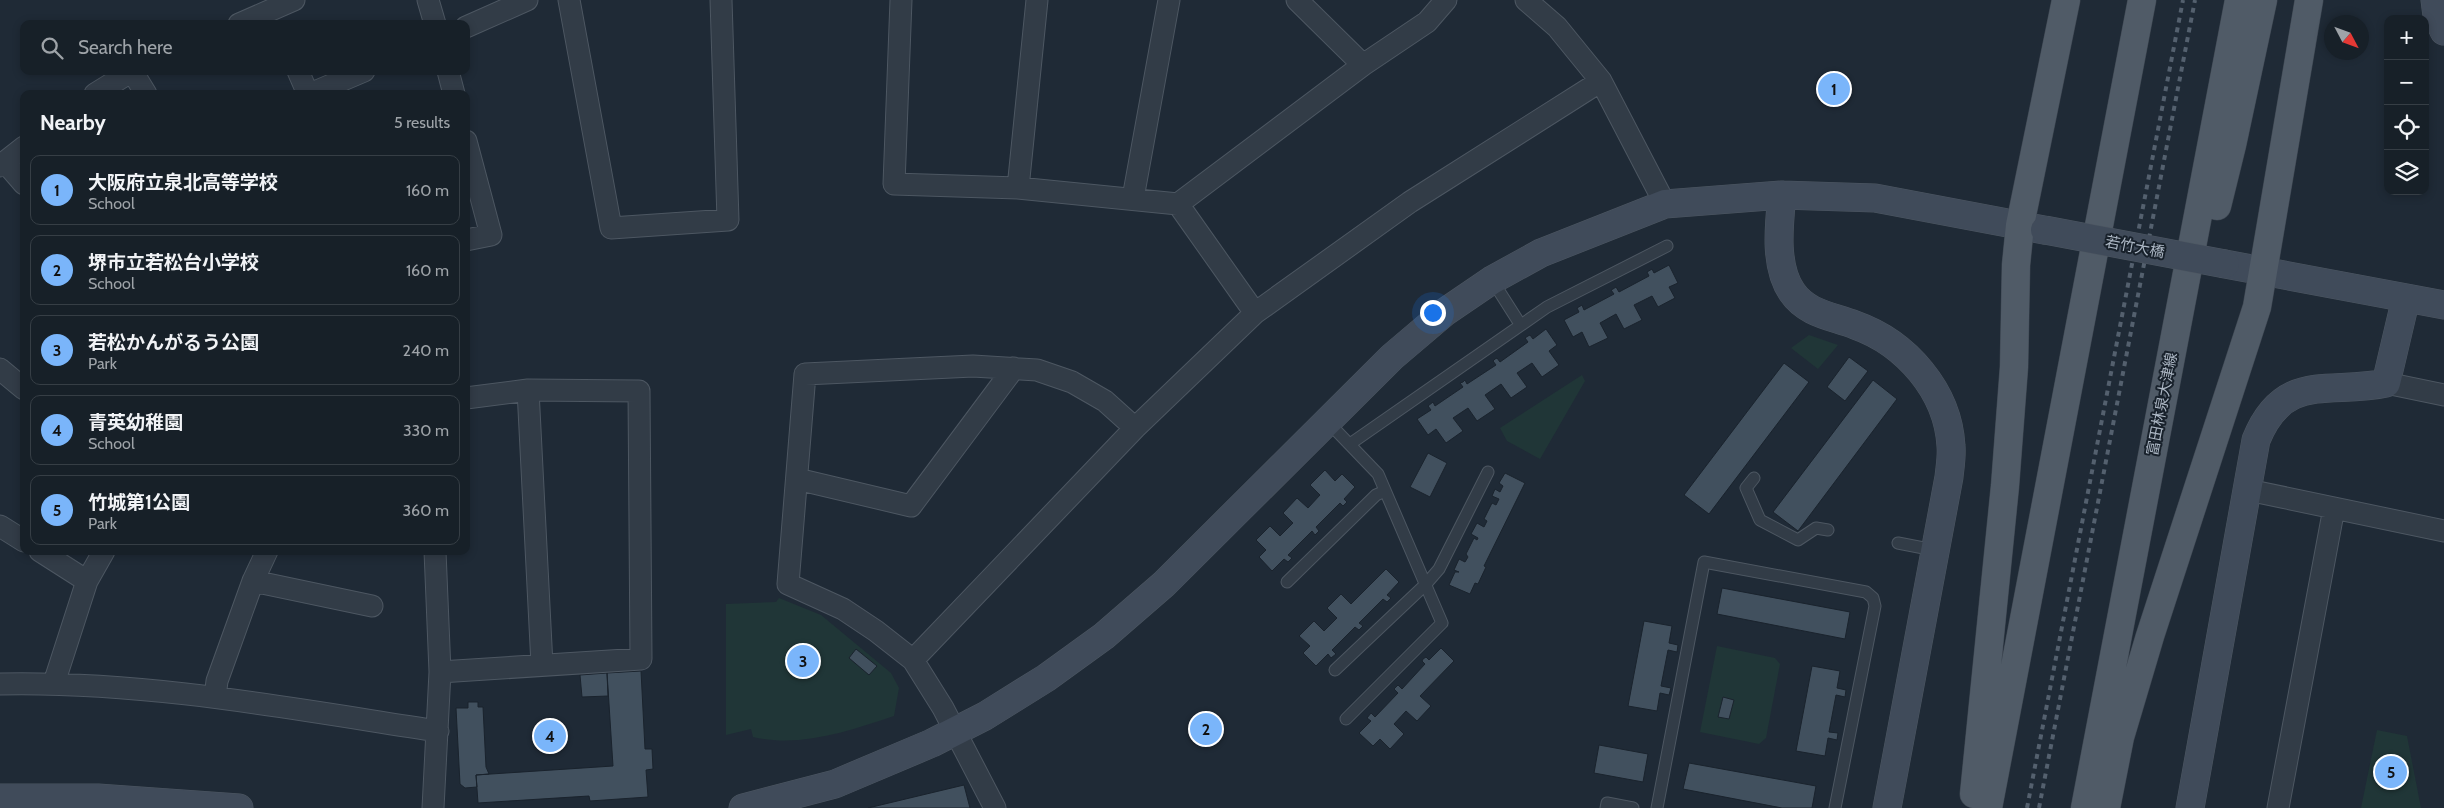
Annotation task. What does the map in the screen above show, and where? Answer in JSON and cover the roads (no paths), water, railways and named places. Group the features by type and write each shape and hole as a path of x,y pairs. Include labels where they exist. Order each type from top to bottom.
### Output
{"main road":[{"path":"1973,808 2005,486 2014,368 2016,265 2033,228 2066,0"},
{"path":"2120,116 2128,0"},
{"path":"1988,808 2142,0"},
{"name":"富田林泉大津線","path":"2085,808 2239,0"},
{"path":"2146,491 2232,145 2263,0"},
{"path":"2106,808 2120,737 2180,540 2257,307 2309,0"}],"street":[{"path":"260,20 275,17 294,0"},
{"path":"428,0 434,20"},
{"path":"470,25 527,0"},
{"path":"569,0 611,228 728,220 721,0"},
{"path":"901,0 894,184 1018,188 1178,204 1363,65 1427,22 1446,0"},
{"path":"1018,188 1037,0"},
{"path":"1133,198 1169,0"},
{"path":"1297,0 1363,65"},
{"path":"1526,0 1557,27 1601,81 1666,204"},
{"path":"2435,0 2437,16 2444,31"},
{"path":"102,90 126,75"},
{"path":"135,75 144,90"},
{"path":"300,75 307,90"},
{"path":"319,90 354,75"},
{"path":"449,75 453,90"},
{"path":"913,660 1135,428 1255,313 1410,202 1601,81"},
{"path":"20,150 2,164 20,180"},
{"path":"470,156 491,235 470,239"},
{"path":"1782,195 1779,230 1782,268 1791,291 1804,306 1824,316 1855,324 1878,335 1904,353 1924,375 1946,418 1951,447 1949,477 1887,808"},
{"name":"若竹大橋","path":"743,808 835,784 932,743 985,716 1046,678 1104,636 1164,584 1400,350 1445,312 1492,280 1541,253 1666,204 1782,195 1875,198 2444,305"},
{"path":"1178,204 1255,313"},
{"path":"2386,383 2406,298"},
{"path":"995,808 955,730 913,660 876,631 843,609 788,584 805,374 974,366 1037,370 1072,382 1105,401 1135,428"},
{"path":"797,479 911,506 1014,368"},
{"path":"0,369 20,386"},
{"path":"2190,808 2256,440 2262,425 2271,412 2286,398 2303,390 2372,386 2386,383 2444,395"},
{"path":"440,672 641,660 639,391 528,390 470,397"},
{"path":"528,390 542,666"},
{"path":"2248,490 2444,531"},
{"path":"2278,808 2334,508"},
{"path":"0,526 20,538"},
{"path":"46,555 88,581"},
{"path":"54,683 88,581 102,555"},
{"path":"215,697 217,681 253,581 265,555"},
{"path":"433,808 440,672 435,555"},
{"path":"253,581 372,606"},
{"path":"0,684 54,683 215,697 438,731"},
{"path":"0,798 98,798 239,808"}],"lane":[{"path":"1350,444 1547,307 1667,246"},
{"path":"1492,280 1520,324"},
{"path":"1327,421 1378,474 1442,624 1346,719"},
{"path":"1335,670 1426,584 1439,569 1488,472"},
{"path":"1754,478 1746,488 1760,520 1798,540 1816,528 1828,530"},
{"path":"1287,582 1376,495 1385,491"},
{"path":"1898,543 1934,550"},
{"path":"1657,808 1704,562 1866,592 1872,598 1874,606 1834,808"},
{"path":"1606,808 1606,803 1633,808"}],"railway":[{"path":"2027,808 2183,0"},
{"path":"2039,808 2195,0"}],"place":[{"name":"大阪府立泉北高等学校","path":"1834,89"},
{"name":"若松かんがるう公園","path":"803,661"},
{"name":"堺市立若松台小学校","path":"1206,729"},
{"name":"青英幼稚園","path":"550,736"},
{"name":"竹城第1公園","path":"2391,772"}]}
